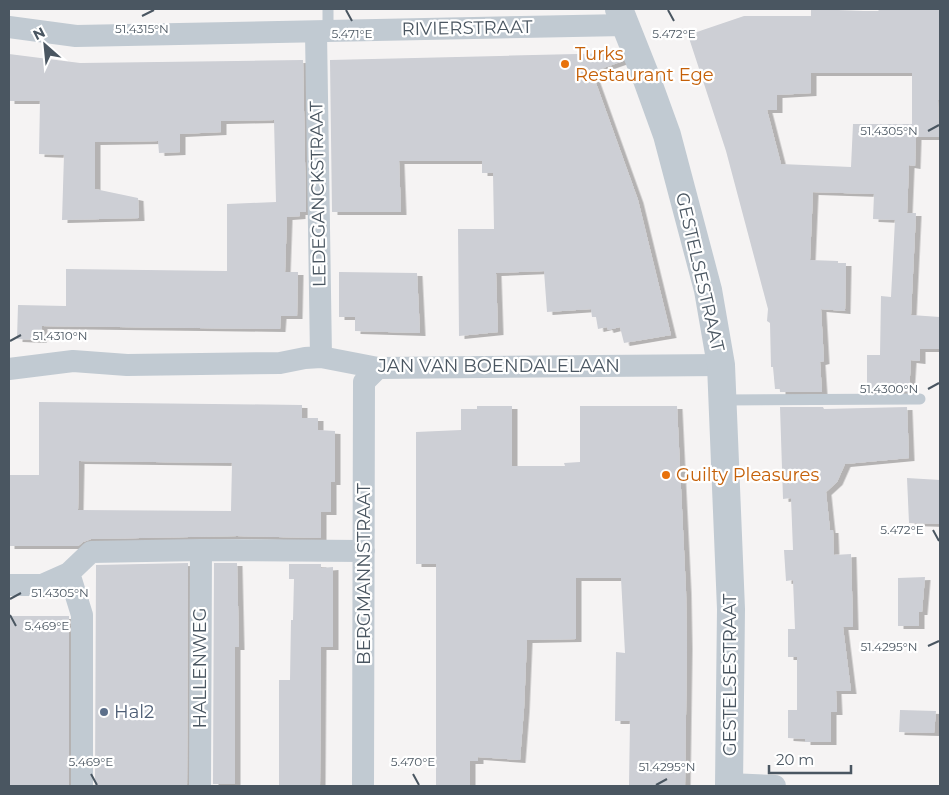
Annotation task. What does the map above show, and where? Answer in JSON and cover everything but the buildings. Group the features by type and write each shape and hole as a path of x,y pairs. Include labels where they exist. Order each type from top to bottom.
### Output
{"street":[{"name":"RIVIERSTRAAT","path":"9,27 76,36 322,31 625,14"},
{"name":"GESTELSESTRAAT","path":"625,14 666,135 708,290 721,365 731,609 729,785"},
{"name":"LEDEGANCKSTRAAT","path":"321,357 322,31"},
{"name":"JAN VAN BOENDALELAAN","path":"9,369 73,361 127,365 280,362 321,357 378,368 721,365"},
{"name":"BERGMANNSTRAAT","path":"363,786 364,382 378,368"},
{"path":"9,585 42,585 70,573 91,552 201,550 364,551"},
{"name":"HALLENWEG","path":"200,786 201,550"},
{"path":"70,573 82,615 82,786"},
{"path":"729,785 775,786"}],"lane":[{"path":"322,31 328,9"},
{"path":"723,400 920,399"}],"place":[{"name":"Turks Restaurant Ege","path":"565,64"},
{"name":"Guilty Pleasures","path":"666,475"},
{"name":"Hal2","path":"104,712"}]}
